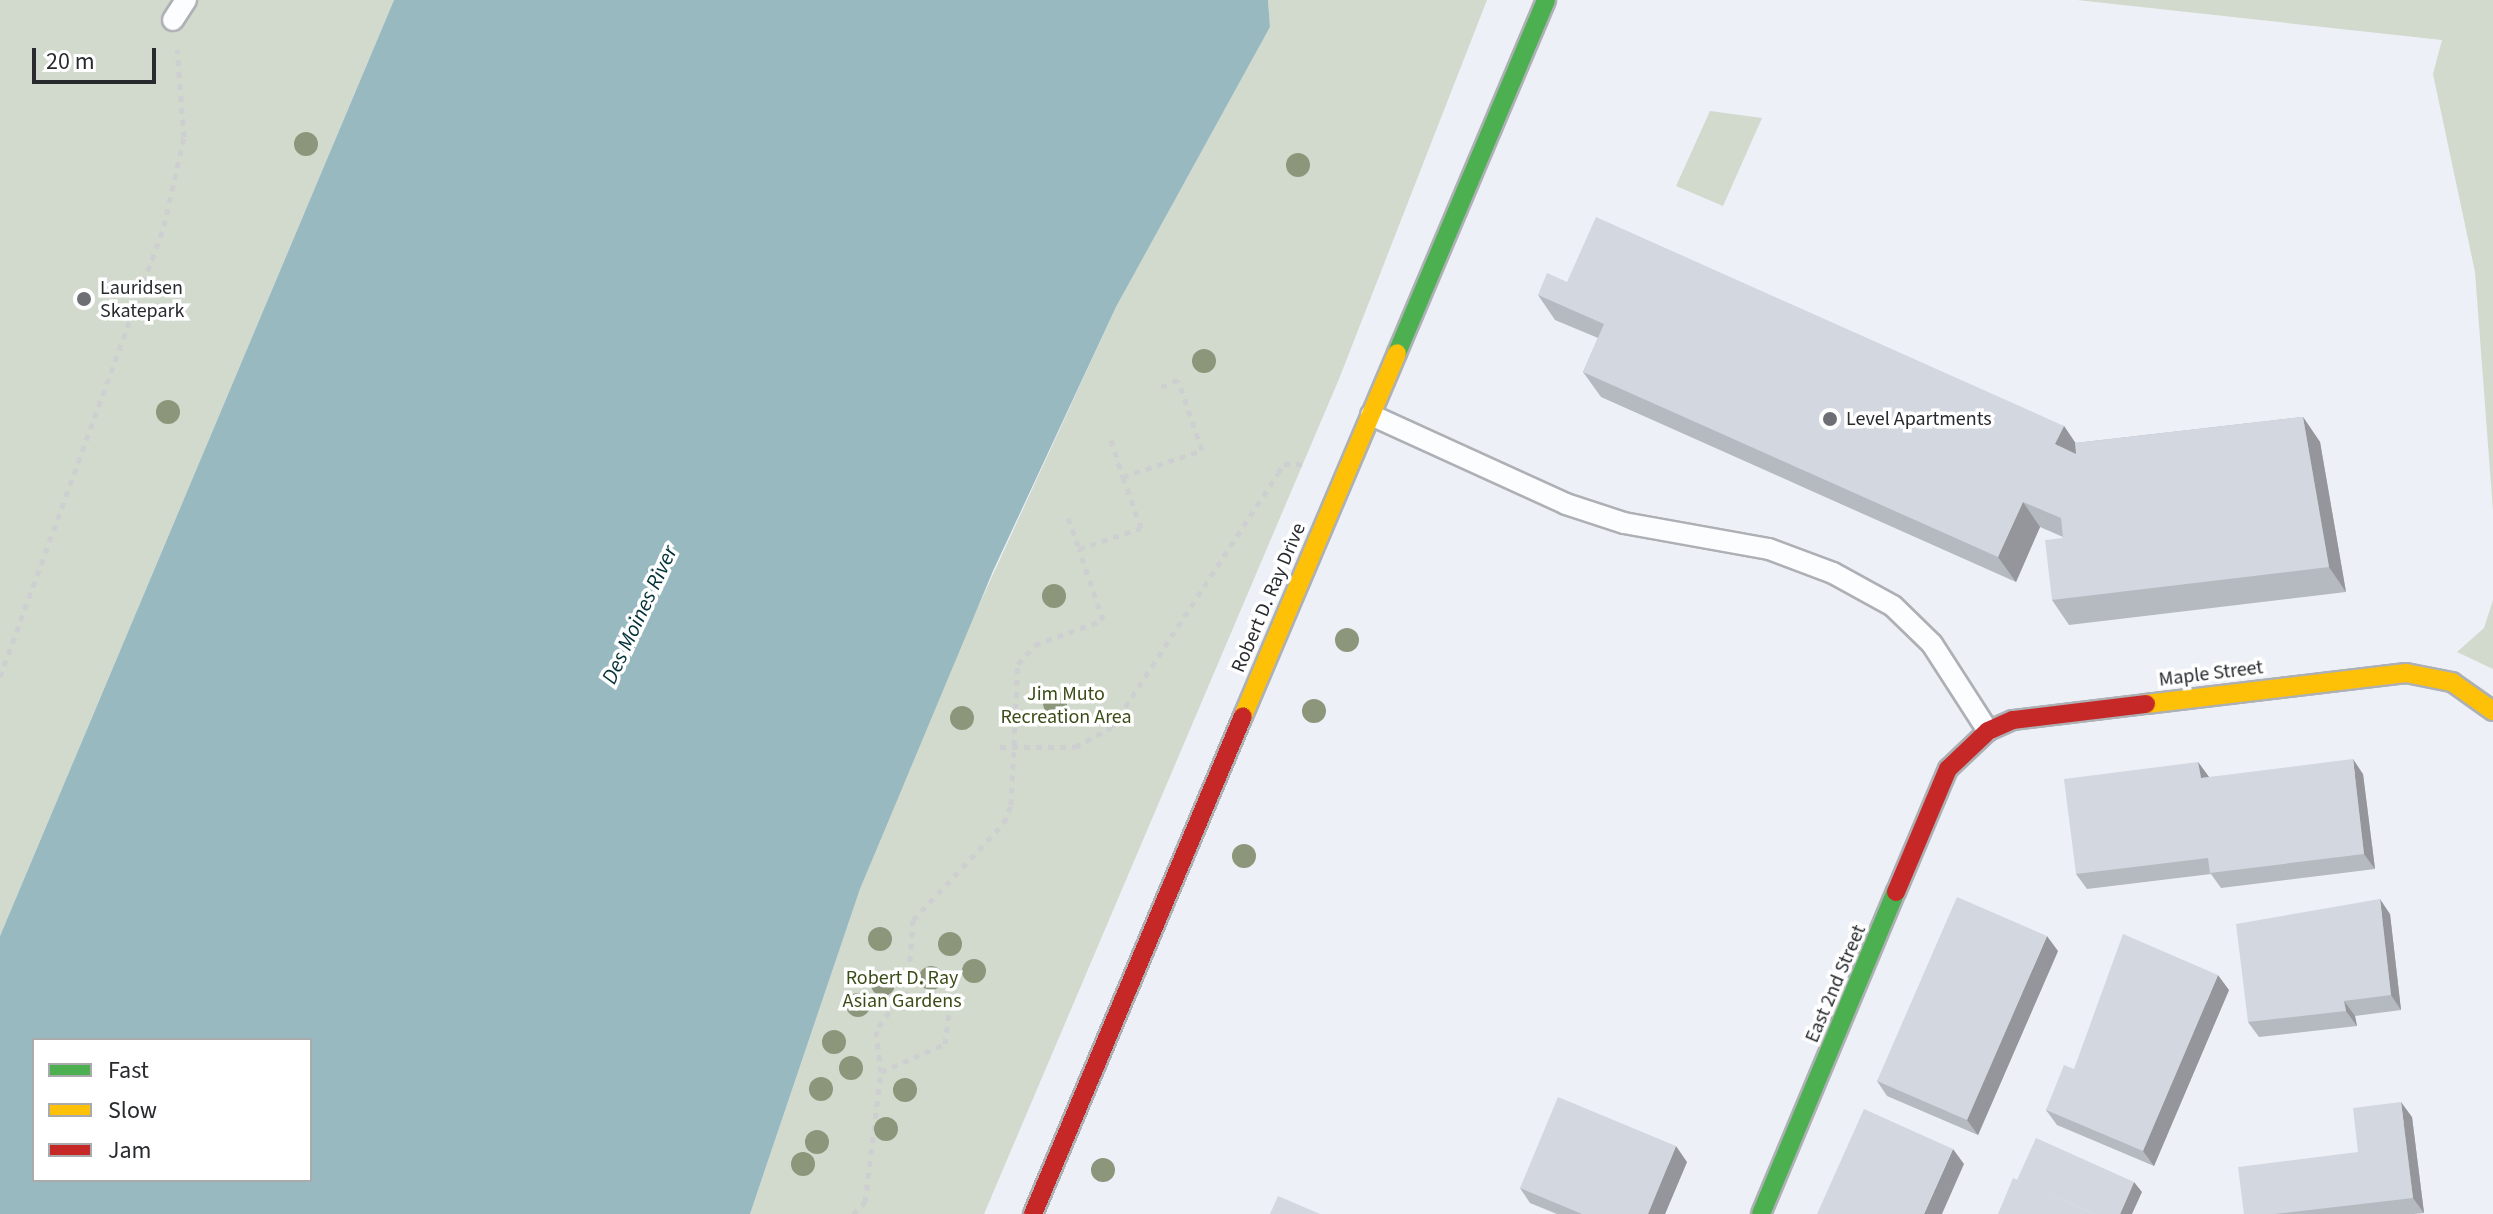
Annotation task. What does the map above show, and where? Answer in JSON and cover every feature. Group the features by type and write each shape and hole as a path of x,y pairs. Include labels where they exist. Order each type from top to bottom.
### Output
{"street":[{"name":"Robert D. Ray Drive","path":"1033,1214 1546,0"},
{"name":"Maple Street","path":"1948,769 1988,731 2013,720 2406,673 2452,682 2491,709"},
{"name":"East 2nd Street","path":"1761,1214 1948,769"}],"lane":[{"path":"173,20 186,0"},
{"path":"1371,415 1566,504 1624,523 1769,549 1833,573 1893,606 1932,644 1988,731"}],"path":[{"path":"0,677 164,226 185,119 173,20"},
{"path":"1123,477 1202,450 1178,380 1158,388"},
{"path":"1079,549 1141,528 1111,440"},
{"path":"1000,747 1086,745 1112,727 1278,473 1291,462 1312,467"},
{"path":"907,997 913,920 1004,823 1015,747 1018,664 1046,640 1103,620 1068,518"},
{"path":"853,1214 865,1202 866,1166 881,1072 876,1031 907,997 922,994 949,1009 950,1034 935,1052 881,1072"}],"green space":[{"path":"0,0 394,0 0,936"},
{"name":"Jim Muto Recreation Area","path":"1268,0 1487,0 1339,379 984,1214 750,1214 860,889 954,659 1116,307 1270,27"},
{"path":"2077,0 2493,0 2493,511 2475,272 2433,74 2442,40"},
{"path":"1710,111 1762,118 1723,206 1676,186"},
{"path":"2493,600 2493,669 2457,652 2484,628"}],"water":[{"name":"Des Moines River","path":"394,0 1268,0 1270,27 1116,307 993,571 860,889 750,1214 0,1214 0,936"}],"building":[{"name":"Level Apartments","path":"1596,217 2064,426 2055,444 2076,454 2075,443 2303,417 2329,567 2052,600 2045,540 2063,538 2061,518 2023,502 1998,557 1583,372 1604,324 1538,295 1547,273 1567,282"},
{"path":"2353,759 2364,854 2210,873 2208,858 2076,874 2064,779 2198,762 2201,778"},
{"path":"1957,897 2047,936 1967,1120 1877,1081"},
{"path":"2380,899 2391,995 2344,1001 2346,1011 2248,1022 2236,924"},
{"path":"2123,934 2218,975 2143,1151 2046,1110 2064,1065 2074,1069"},
{"path":"1558,1097 1676,1146 1648,1214 1582,1214 1520,1188"},
{"path":"2401,1102 2413,1198 2275,1214 2244,1214 2238,1167 2358,1152 2353,1108"},
{"path":"1864,1109 1953,1149 1924,1214 1817,1214"},
{"path":"2036,1138 2134,1182 2120,1214 2095,1214 2017,1180"},
{"path":"2013,1178 2095,1214 1998,1214"},
{"path":"1278,1196 1320,1214 1270,1214"}],"traffic: fast":[{"path":"1397,353 1546,0"},
{"path":"1761,1214 1896,892"}],"traffic: slow":[{"path":"1243,716 1397,353"},
{"path":"2146,704 2406,673 2452,682 2493,711"}],"traffic: jam":[{"path":"1896,892 1948,769 1988,731 2013,720 2146,704"},
{"path":"1033,1214 1243,716"}],"place":[{"name":"Lauridsen Skatepark","path":"84,299"},
{"name":"Level Apartments","path":"1830,419"}],"park label":[{"name":"Robert D. Ray Asian Gardens","path":"902,990"}]}
